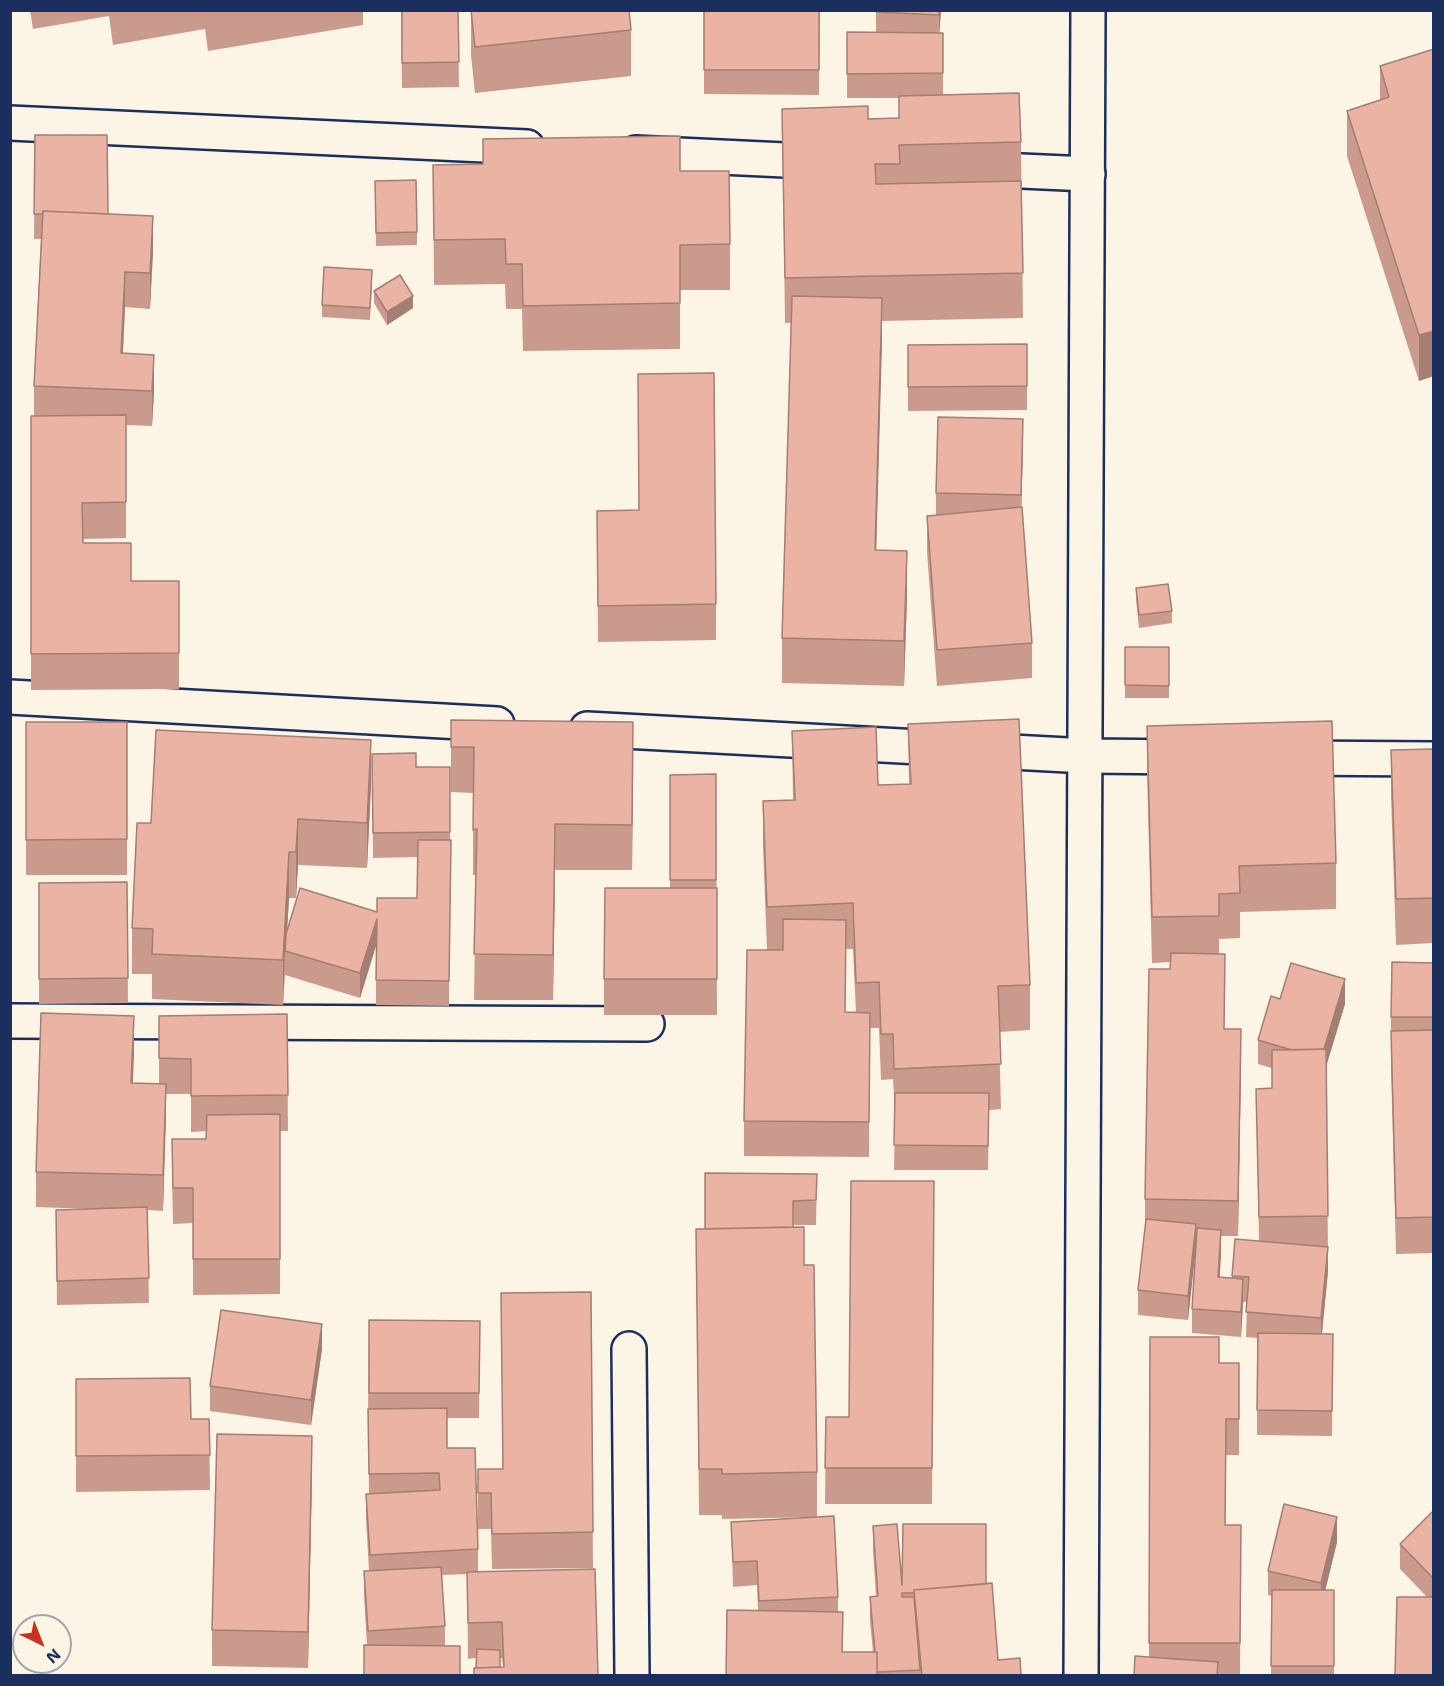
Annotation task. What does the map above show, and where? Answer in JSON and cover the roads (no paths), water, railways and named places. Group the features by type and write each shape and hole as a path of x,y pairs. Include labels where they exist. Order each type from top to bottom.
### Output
{"street":[{"path":"1081,1676 1088,10"},
{"path":"10,123 561,149"},
{"path":"609,151 860,163"},
{"path":"944,167 1088,174"},
{"path":"10,697 525,725"},
{"path":"560,727 1086,756 1218,757"},
{"path":"1254,757 1434,759"},
{"path":"10,1021 647,1024"},
{"path":"629,1349 632,1676"}]}
